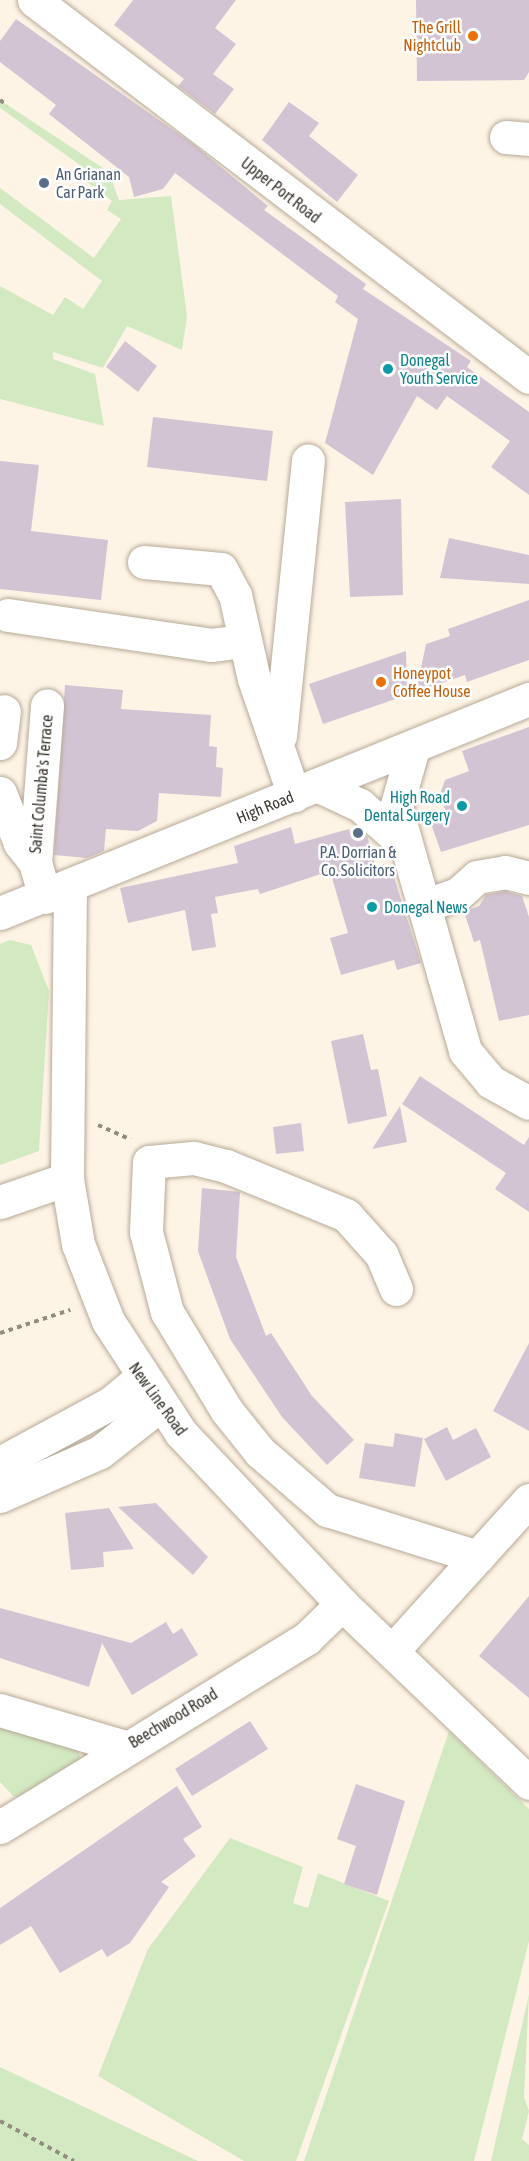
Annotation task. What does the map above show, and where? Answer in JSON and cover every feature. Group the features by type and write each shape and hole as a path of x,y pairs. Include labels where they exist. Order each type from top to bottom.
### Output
{"street":[{"name":"Upper Port Road","path":"34,0 529,377"},
{"path":"279,740 308,460"},
{"path":"144,562 220,569 236,595 244,641 279,740 306,790 360,805 403,843"},
{"path":"8,615 211,645 244,641"},
{"name":"High Road","path":"0,913 413,748 529,699"},
{"name":"Saint Columba's Terrace","path":"47,705 35,862 57,892"},
{"path":"0,744 4,711"},
{"path":"413,748 396,808 403,843 465,1051 492,1082 529,1103"},
{"path":"0,793 20,843 35,862"},
{"path":"423,906 458,894 477,877 505,872 529,878"},
{"name":"New Line Road","path":"57,892 74,911 65,1113 68,1179 78,1244 96,1298 141,1378 160,1406 342,1604 529,1783"},
{"path":"396,1289 381,1254 346,1215 226,1166 193,1158 149,1161 146,1232 167,1312 227,1411 260,1452 327,1510 478,1557"},
{"path":"0,1202 68,1179"},
{"path":"0,1463 111,1403 141,1378"},
{"path":"0,1496 100,1452 160,1406"},
{"path":"392,1651 529,1500"},
{"name":"Beechwood Road","path":"1,1824 307,1638 342,1604"},
{"path":"0,1710 125,1747"}],"path":[{"path":"0,100 7,105"},
{"path":"65,1113 127,1136 149,1161"},
{"path":"0,1333 96,1298"},
{"path":"0,2121 74,2161"}],"green space":[{"path":"0,100 109,172 119,200 171,196 187,316 182,350 127,326 103,368 53,352 53,359 95,374 104,426 0,399 0,286 53,315 65,297 83,309 102,281 0,204 0,188 94,258 121,219 107,210 112,201 80,177 84,168 0,108"},
{"path":"10,940 31,945 49,991 39,1151 0,1165 0,944"},
{"path":"0,1727 78,1750 82,1762 22,1798 13,1796 0,1782"},
{"path":"449,1731 529,1809 529,1941 474,2161 304,2161"},
{"path":"230,1838 303,1867 293,1903 308,1908 318,1873 389,1901 296,2161 244,2161 98,2076 148,1949"},
{"path":"529,1994 524,2097 529,2111 522,2139 529,2145 529,2161 491,2161"},
{"path":"0,2067 198,2161 0,2161"}],"building":[{"path":"133,0 236,0 215,28 236,44 213,74 234,89 215,114 178,86 184,79 114,25"},
{"name":"The Grill Nightclub","path":"416,0 529,0 529,72 524,80 417,81"},
{"path":"16,19 193,144 268,206 264,210 366,284 363,289 471,361 467,367 529,412 529,495 491,467 510,441 447,396 437,410 417,396 373,475 325,443 358,319 335,302 338,296 175,173 163,189 134,197 129,177 49,114 56,105 0,62 0,41"},
{"path":"289,102 319,123 309,136 358,175 337,202 262,140"},
{"path":"125,341 157,366 138,392 106,367"},
{"path":"153,417 273,431 267,481 147,467"},
{"path":"0,461 39,465 31,531 108,540 101,600 0,589"},
{"path":"401,499 403,595 350,597 345,502"},
{"path":"449,538 529,555 529,584 440,578"},
{"path":"529,600 529,660 467,682 465,675 416,692 426,644 450,636 448,629"},
{"name":"Honeypot Coffee House","path":"406,651 407,695 323,724 309,684"},
{"path":"65,685 123,690 121,709 211,715 209,746 217,747 216,767 223,768 221,797 159,793 157,821 138,831 106,829 104,851 87,858 54,855"},
{"path":"529,727 529,825 441,852 431,824 448,818 440,794 445,780 469,771 462,751"},
{"path":"291,827 295,844 349,829 351,835 367,836 379,878 393,874 421,963 397,970 394,960 341,975 330,938 348,933 330,871 260,894 258,889 215,897 218,913 211,914 216,947 192,951 185,910 128,923 120,888 238,863 234,846"},
{"path":"505,891 522,896 529,917 529,1015 499,1021 480,940 474,942 464,912 479,906 486,895"},
{"path":"363,1034 371,1070 378,1069 387,1116 348,1124 331,1041"},
{"path":"420,1076 524,1145 529,1137 529,1212 495,1189 506,1173 402,1104"},
{"path":"400,1106 407,1142 372,1149"},
{"path":"301,1123 304,1151 276,1154 273,1127"},
{"path":"202,1188 240,1192 236,1257 266,1336 271,1333 312,1396 354,1440 327,1465 282,1417 230,1339 198,1251"},
{"path":"529,1343 529,1431 493,1411"},
{"path":"447,1427 453,1440 476,1428 491,1457 446,1481 424,1439"},
{"path":"395,1433 423,1438 415,1487 359,1478 365,1443 393,1447"},
{"path":"156,1503 208,1557 193,1575 118,1507"},
{"path":"109,1508 134,1549 103,1552 104,1567 71,1570 65,1513"},
{"path":"529,1596 529,1698 479,1656"},
{"path":"0,1608 131,1643 166,1622 173,1634 182,1628 198,1655 132,1695 102,1643 89,1687 0,1658"},
{"path":"250,1721 268,1749 192,1796 175,1769"},
{"path":"356,1784 405,1801 377,1895 344,1884 356,1846 337,1839"},
{"path":"177,1786 202,1827 183,1839 196,1856 161,1882 169,1887 130,1943 107,1957 102,1949 60,1973 31,1926 0,1945 0,1908"}],"place":[{"name":"The Grill Nightclub","path":"473,36"},
{"name":"An Grianan Car Park","path":"44,183"},
{"name":"Donegal Youth Service","path":"388,369"},
{"name":"Honeypot Coffee House","path":"381,682"},
{"name":"High Road Dental Surgery","path":"462,806"},
{"name":"P.A. Dorrian & Co. Solicitors","path":"358,833"},
{"name":"Donegal News","path":"372,907"}]}
